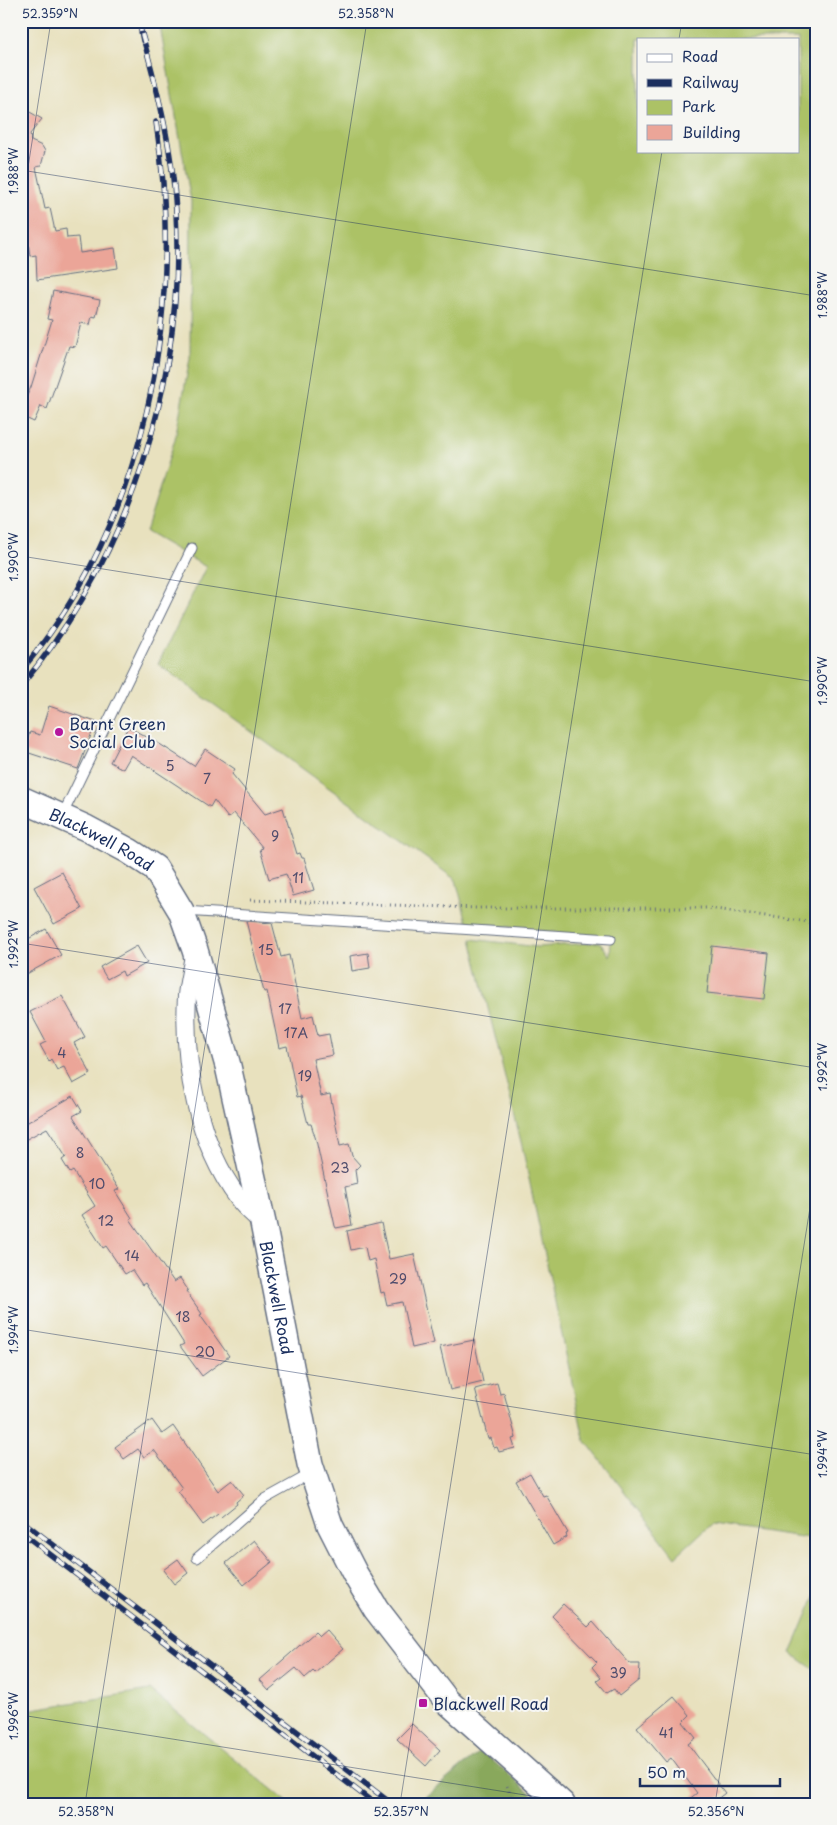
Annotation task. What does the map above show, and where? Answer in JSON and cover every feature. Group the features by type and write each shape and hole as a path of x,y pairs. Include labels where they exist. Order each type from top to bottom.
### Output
{"street":[{"name":"Blackwell Road","path":"21,799 62,816 130,851 155,868 181,911 195,950 228,1066 263,1223 313,1472 330,1525 355,1574 376,1609 447,1701 562,1804"},
{"path":"195,950 187,996 188,1039 193,1084 204,1131 217,1164 239,1200 263,1223"}],"lane":[{"path":"62,816 192,548"},
{"path":"181,911 611,939"},
{"path":"197,1558 265,1499 313,1472"}],"path":[{"path":"241,900 477,908 708,908 816,923"}],"green space":[{"path":"159,21 816,21 816,1539 711,1524 675,1557 584,1439 522,1146 471,939 538,947 600,942 610,956 611,939 467,922 456,880 158,664 206,567 146,532 175,439 190,358 191,201"},
{"path":"816,1594 816,1671 791,1653"},
{"path":"150,1690 290,1804 21,1804 21,1711"},
{"path":"481,1751 544,1804 423,1804 420,1801"}],"building":[{"path":"21,107 42,119 30,134 31,141 42,146 45,151 41,166 36,167 45,209 50,208 55,231 66,229 67,238 78,237 80,253 115,248 118,268 37,280 36,255 30,256 28,242 24,242 21,230"},
{"path":"53,291 100,300 96,317 92,316 90,325 81,323 75,347 69,346 47,409 41,406 34,422 21,416 21,408 31,387 52,320 47,319"},
{"path":"49,706 96,722 78,769 23,751 30,732 40,735"},
{"path":"128,727 194,766 205,749 235,769 232,774 265,814 283,808 297,854 300,853 302,858 304,858 314,890 293,896 286,874 269,879 260,849 263,848 234,813 228,818 214,800 210,807 131,755 123,769 110,762"},
{"path":"62,872 82,909 54,924 34,887"},
{"path":"246,921 272,923 281,957 289,955 302,1018 313,1015 318,1036 329,1034 333,1055 313,1059 321,1096 330,1094 340,1146 349,1144 352,1156 360,1165 355,1170 357,1184 345,1187 352,1225 336,1228 335,1226 316,1140 311,1124 308,1124 301,1096 297,1097 287,1046 279,1048 267,991 264,992"},
{"path":"46,929 61,955 21,977 21,943"},
{"path":"137,946 147,963 124,976 122,971 107,979 100,967"},
{"path":"712,946 769,953 764,999 707,993"},
{"path":"368,953 370,968 352,971 350,956"},
{"path":"62,996 85,1037 74,1043 91,1074 73,1084 64,1067 57,1070 51,1059 49,1061 40,1045 46,1042 30,1012"},
{"path":"73,1096 82,1111 73,1116 119,1189 115,1191 132,1218 130,1219 174,1282 180,1278 188,1290 186,1291 202,1314 200,1315 229,1356 202,1376 180,1346 184,1344 145,1283 142,1285 132,1270 125,1274 106,1246 103,1248 82,1215 95,1206 73,1171 70,1173 62,1160 66,1157 47,1128 21,1142 21,1126"},
{"path":"381,1223 389,1259 414,1254 434,1343 412,1348 402,1302 387,1305 384,1292 381,1293 374,1259 368,1261 365,1247 351,1250 347,1231"},
{"path":"474,1340 483,1382 450,1390 440,1347"},
{"path":"497,1383 500,1394 504,1393 516,1438 512,1439 515,1448 499,1452 497,1447 494,1448 491,1438 488,1439 475,1389"},
{"path":"152,1420 162,1434 173,1426 218,1491 232,1480 244,1495 236,1502 237,1504 221,1517 218,1514 203,1525 178,1491 182,1488 154,1450 144,1457 138,1449 124,1459 115,1447"},
{"path":"530,1473 543,1496 546,1495 568,1533 566,1534 567,1537 553,1545 516,1481"},
{"path":"254,1540 272,1562 244,1585 226,1563"},
{"path":"178,1559 188,1573 174,1584 163,1570"},
{"path":"563,1604 588,1627 593,1622 630,1664 640,1664 639,1680 619,1696 614,1689 607,1693 597,1681 601,1678 592,1667 597,1662 552,1616"},
{"path":"326,1630 343,1649 315,1673 313,1671 305,1678 296,1668 269,1690 260,1680 315,1632 319,1636"},
{"path":"674,1696 690,1715 683,1722 696,1738 688,1744 725,1793 711,1804 683,1804 697,1793 671,1758 666,1762 637,1727"},
{"path":"412,1724 440,1750 426,1766 397,1739"}],"railway":[{"path":"139,21 143,41"},
{"path":"21,686 59,635 92,581 120,523 143,463 160,402 171,339 176,275 176,212 172,167 164,122 142,34"},
{"path":"21,671 64,612 99,548 127,481 147,412 159,340 165,267 164,194 156,122"},
{"path":"21,1520 392,1804"},
{"path":"21,1532 375,1804"}],"place":[{"name":"Barnt Green Social Club","path":"59,732"},
{"name":"Blackwell Road","path":"423,1703"}]}
